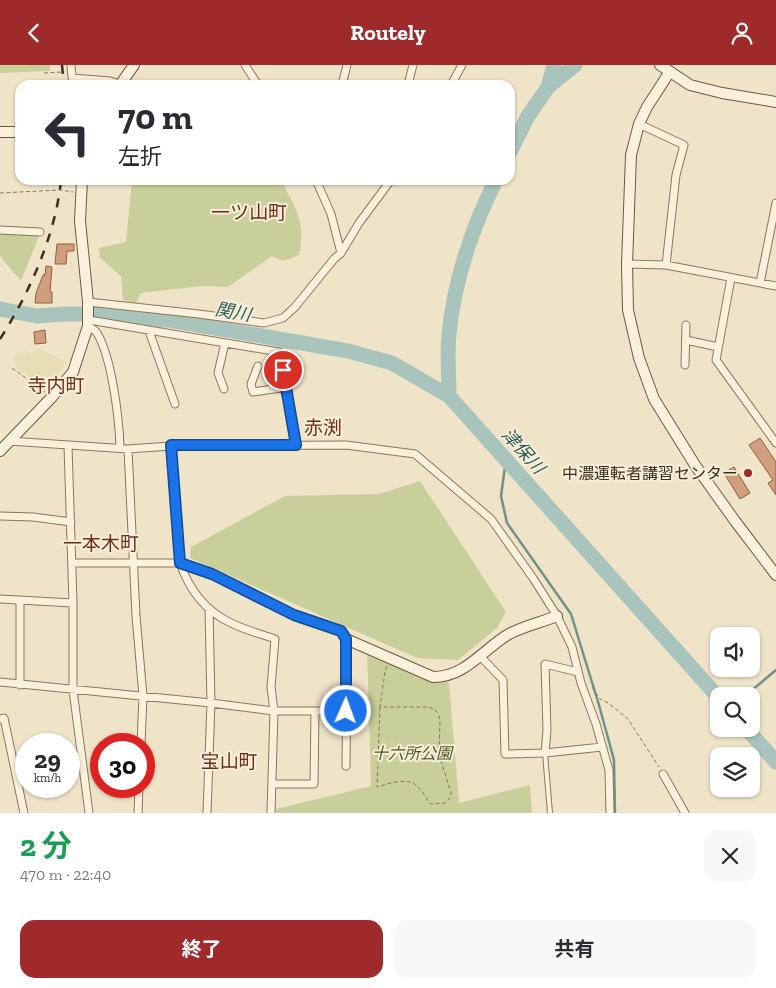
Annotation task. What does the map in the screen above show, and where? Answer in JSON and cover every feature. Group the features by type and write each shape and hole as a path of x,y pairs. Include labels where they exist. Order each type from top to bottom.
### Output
{"street":[{"path":"124,80 134,65"},
{"path":"245,65 255,80"},
{"path":"343,80 347,65"},
{"path":"409,80 413,65"},
{"path":"454,80 462,65"},
{"path":"660,65 672,69 690,85 722,93 776,102"},
{"path":"71,69 72,78 97,80"},
{"path":"672,69 647,107 631,155 627,264 628,310 639,358 654,399 695,465 734,521 775,572"},
{"path":"640,124 684,145 676,175 666,265"},
{"path":"0,133 15,132"},
{"path":"3,447 52,397 73,372 88,323 88,302 80,221 82,185"},
{"path":"318,185 331,214 341,253"},
{"path":"88,302 264,323 283,318 295,307 341,253 359,223 387,185"},
{"path":"760,283 776,203"},
{"path":"0,230 40,232"},
{"path":"627,264 666,265 776,286"},
{"path":"731,278 725,321 716,360 776,443"},
{"path":"88,323 279,352 296,445"},
{"path":"88,323 96,332 106,355 116,404 120,447"},
{"path":"685,365 686,325"},
{"path":"149,331 175,404"},
{"path":"686,340 718,347"},
{"path":"224,389 218,373 226,343"},
{"path":"258,366 251,384 254,393 286,387"},
{"path":"3,447 68,446 120,447 128,449 171,445 346,445 414,454 490,519 533,578 557,617 572,647 581,683 594,717 609,769 610,813"},
{"path":"171,445 180,563 186,580 209,609 231,623 275,639 271,687 274,711 271,813"},
{"path":"68,446 73,603 73,690 89,813"},
{"path":"128,449 135,562 136,616 143,697 141,733"},
{"path":"0,516 33,517 70,522"},
{"path":"72,563 180,563 212,574 294,615 341,631 346,639 346,766"},
{"path":"0,599 73,603"},
{"path":"20,600 20,685"},
{"path":"207,813 211,703 209,609"},
{"path":"346,639 433,677 442,677 461,671 510,634 557,617"},
{"path":"480,656 503,680 505,754 545,753 602,747"},
{"path":"545,753 547,730 545,665 578,672"},
{"path":"0,683 211,703 274,711 346,711"},
{"path":"272,784 314,784 315,711"},
{"path":"0,719 4,718 24,813"},
{"path":"663,774 685,813"},
{"path":"138,813 139,798"}],"lane":[{"path":"545,753 550,813"}],"path":[{"path":"44,73 71,69"},
{"path":"0,193 60,190 81,193"},
{"path":"12,368 52,397"},
{"path":"380,707 428,707 438,713 441,727 439,754 451,793 450,798 445,803 431,803 416,784 411,782 391,783 377,787 380,707 385,672 388,665"},
{"path":"581,683 588,683 600,699 628,719 663,774"}],"shaded area":[{"path":"38,348 67,362 46,391 16,367 14,355 26,350 31,354"}],"green space":[{"path":"0,65 50,65 50,71 0,73"},
{"path":"132,185 284,185 298,216 301,233 299,255 283,261 272,256 228,287 202,286 141,293 136,303 123,300 121,276 100,258 99,248 126,242"},
{"path":"0,233 39,236 21,281 0,256"},
{"path":"420,481 506,612 497,628 458,660 417,658 190,558 191,547 285,496 379,494"},
{"name":"十六所公園","path":"367,648 449,683 459,803 530,785 532,813 276,813 276,809 371,786"}],"building":[{"path":"57,244 74,244 74,251 67,251 66,264 55,264"},
{"path":"46,266 52,267 50,292 52,292 52,303 35,303 36,293 43,275 45,275"},
{"path":"45,330 46,343 35,344 34,332"},
{"path":"760,438 776,462 776,495 768,483 773,480 749,445"},
{"path":"734,467 750,493 740,499 724,473"}],"waterway":[{"path":"548,87 554,65"},
{"name":"津保川","path":"515,142 528,116 548,87 575,65"},
{"name":"津保川","path":"449,396 448,342 455,295 465,255 494,185"},
{"name":"関川","path":"0,309 37,316 101,314 149,320 169,320 348,351 392,363 449,396 710,688"},
{"path":"506,459 501,496 507,523 571,614 614,760 615,813"},
{"path":"756,687 776,670"},
{"name":"津保川","path":"754,737 776,762"}],"railway":[{"path":"62,65 64,80"},
{"path":"0,339 21,303 39,263 53,221 60,185"}],"place":[{"name":"中濃運転者講習センター","path":"748,473"}],"district":[{"name":"一ツ山町","path":"249,212"},
{"name":"寺内町","path":"56,385"},
{"name":"赤渕","path":"323,427"},
{"name":"一本木町","path":"101,543"},
{"name":"宝山町","path":"229,761"}],"route":[{"path":"283,370 296,445 171,445 180,563 212,574 294,615 341,631 346,639 346,711"}]}
